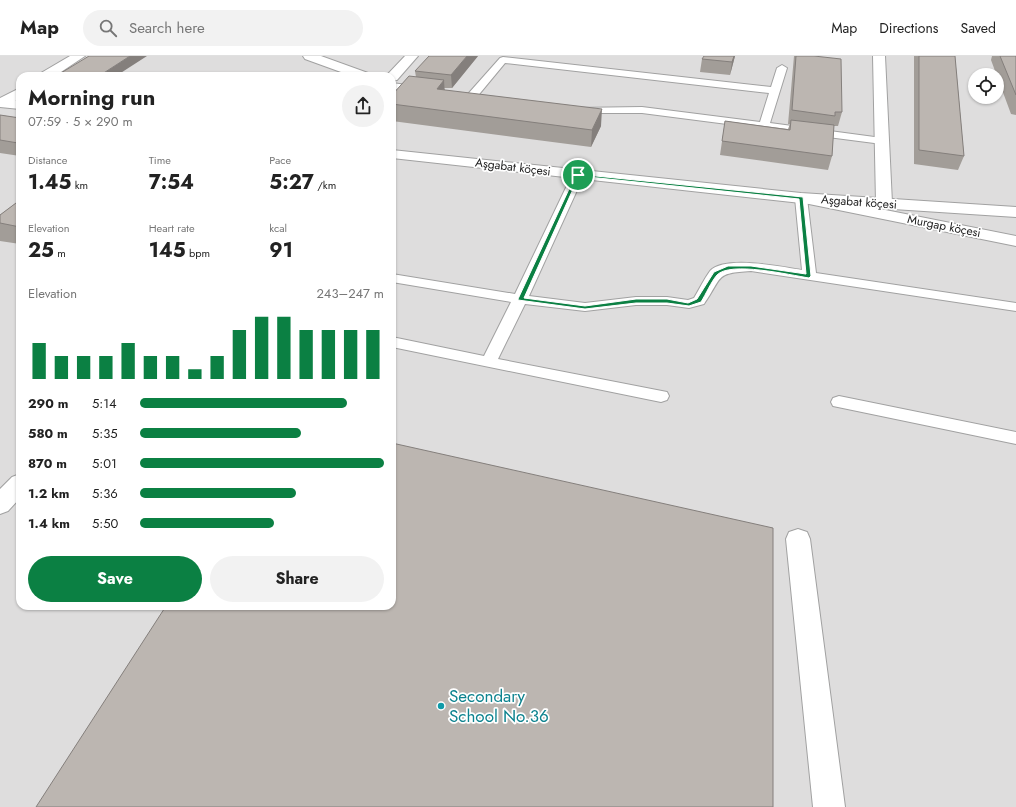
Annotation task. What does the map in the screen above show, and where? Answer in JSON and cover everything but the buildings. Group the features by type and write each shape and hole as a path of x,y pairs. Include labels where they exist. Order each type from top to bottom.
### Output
{"street":[{"path":"53,72 79,56"},
{"path":"309,56 354,72"},
{"path":"396,73 412,56"},
{"path":"880,56 884,203"},
{"path":"1,103 16,94"},
{"path":"1,103 16,105"},
{"name":"Aşgabat köçesi","path":"396,154 801,198 1016,212"},
{"name":"Murgap köçesi","path":"801,198 1016,241"},
{"path":"0,505 16,487"},
{"path":"798,539 829,807"}],"lane":[{"path":"472,96 504,58 775,91"},
{"path":"764,126 782,68"},
{"path":"396,87 436,92"},
{"path":"458,95 488,98"},
{"path":"571,109 600,111 621,109 642,110 882,141"},
{"path":"489,362 578,175"},
{"path":"801,198 809,276"},
{"path":"396,279 520,299 585,307 636,301 667,301 689,304 699,301 716,273 728,268 751,267 1016,307"},
{"path":"396,343 661,396"},
{"path":"839,402 1016,438"}],"shaded area":[{"path":"0,56 1016,56 1016,807 0,807"}],"place":[{"name":"Secondary School No.36","path":"441,706"}],"route":[{"path":"578,175 801,198 809,276 751,267 728,268 716,273 699,301 689,304 667,301 636,301 585,307 520,299 578,175"}]}
